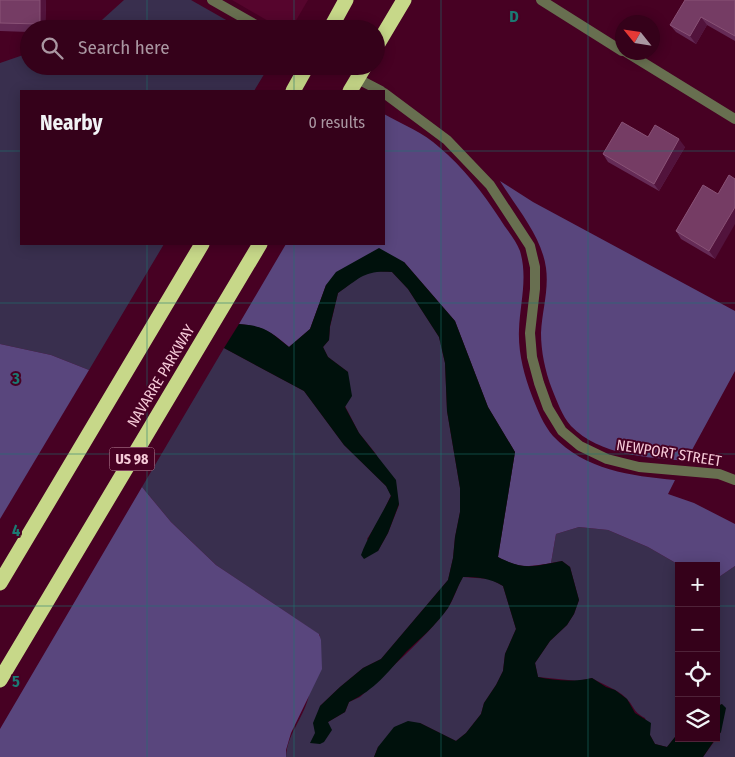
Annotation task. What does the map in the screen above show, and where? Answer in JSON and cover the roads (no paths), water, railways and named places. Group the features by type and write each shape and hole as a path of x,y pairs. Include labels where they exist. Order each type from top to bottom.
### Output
{"highway":[{"path":"335,20 346,0"},
{"path":"385,32 404,0"},
{"path":"294,90 302,75"},
{"path":"0,583 201,245"},
{"name":"NAVARRE PARKWAY","path":"0,680 259,245"}],"street":[{"path":"212,0 247,20"},
{"path":"541,0 615,46"},
{"path":"639,60 735,119"},
{"name":"NEWPORT STREET","path":"358,79 378,90"},
{"name":"NEWPORT STREET","path":"385,94 447,140 472,166 490,185 530,246 535,267 536,289 530,333 532,357 548,408 562,431 580,446 607,459 639,467 719,474 735,480"}]}
